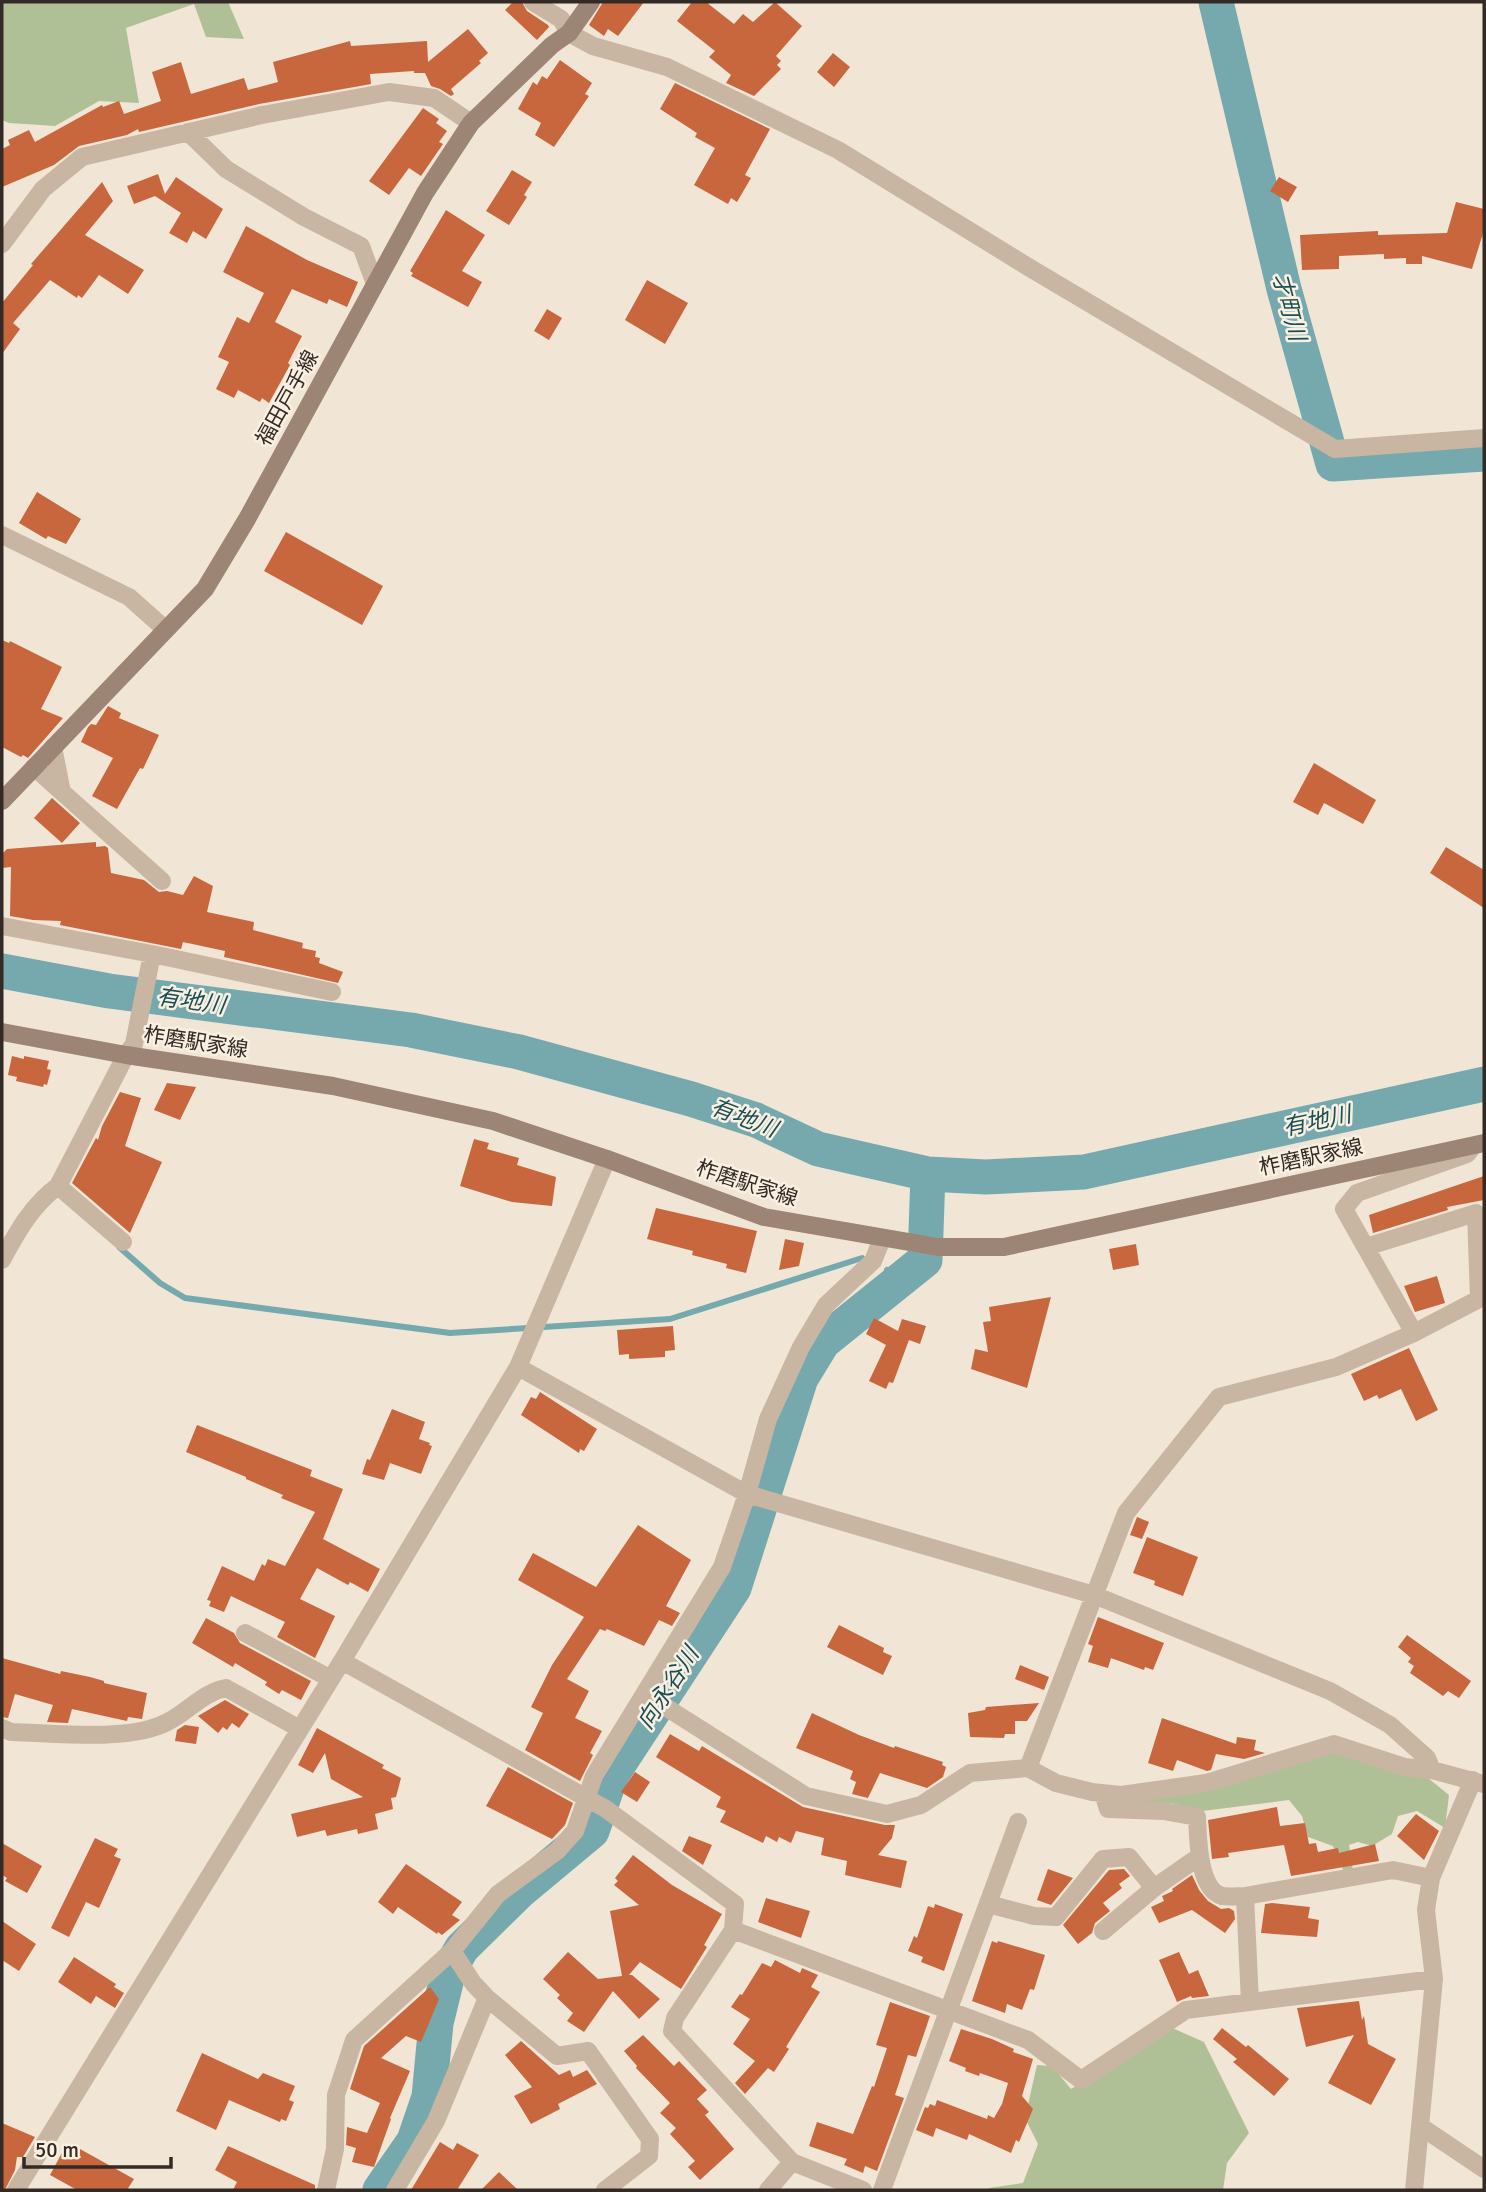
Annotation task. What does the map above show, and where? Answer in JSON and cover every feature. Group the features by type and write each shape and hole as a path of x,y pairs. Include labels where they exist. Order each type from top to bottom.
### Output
{"main road":[{"name":"福田戸手線","path":"2,801 205,589 247,519 425,193 471,123 552,45 569,33 591,2"},
{"name":"柞磨駅家線","path":"2,1032 130,1049 346,1088 494,1121 764,1217 938,1247 1004,1247 1479,1144"}],"street":[{"path":"533,2 561,19 569,33 593,46 667,67 838,150 1030,268 1335,449 1484,438"},
{"path":"2,244 43,189 82,158 262,115 389,92 433,98 471,123"},
{"path":"188,132 226,169 304,217 361,246 375,284"},
{"path":"2,535 129,597 165,629"},
{"path":"54,747 62,792"},
{"path":"34,767 162,881"},
{"path":"2,926 332,992"},
{"path":"2,1260 18,1230 41,1199 58,1186 130,1049 152,954"},
{"path":"1414,1333 1344,1209 1357,1193 1467,1154 1479,1144"},
{"path":"16,2190 342,1661 518,1367 607,1159"},
{"path":"58,1186 123,1242"},
{"path":"1028,1768 1126,1513 1219,1397 1336,1367 1414,1333 1479,1299 1476,1213 1366,1247"},
{"path":"326,2190 335,2149 336,2095 354,2040 452,1951 498,1894 557,1851 575,1831 594,1776 722,1567 747,1494 768,1419 801,1347 826,1305 873,1261 882,1239"},
{"path":"518,1367 747,1494 1094,1595 1331,1691 1390,1725 1427,1758 1432,1770"},
{"path":"245,1633 331,1679"},
{"path":"342,1661 607,1809 735,1904 733,1930 675,2018 672,2031 792,2162 863,2190"},
{"path":"2,1728 11,1732 128,1734 162,1725 214,1690 226,1688 300,1729"},
{"path":"645,1694 806,1796 887,1814 922,1805 970,1773 1028,1768 1056,1783 1121,1795 1206,1783 1334,1744 1405,1768 1432,1770 1479,1782 1431,1878 1426,1910 1434,1979 1414,2190"},
{"path":"1103,1793 1108,1809 1163,1811 1197,1818 1200,1856 1207,1885 1221,1896 1245,1896 1393,1870 1431,1878"},
{"path":"881,2190 1018,1822"},
{"path":"1103,1931 1154,1888 1200,1856"},
{"path":"988,1904 1034,1916 1056,1917 1103,1859 1129,1857 1154,1888"},
{"path":"1245,1896 1250,2002"},
{"path":"733,1930 1028,2040 1081,2080 1186,2010 1434,1979"},
{"path":"452,1951 473,1983 487,1998 557,2056 588,2051 650,2139 649,2156 605,2190"},
{"path":"395,2190 436,2121 487,1998"},
{"path":"1420,2126 1484,2169"},
{"path":"768,2190 792,2162"}],"green space":[{"path":"2,2 228,2 244,39 206,37 194,4 126,28 139,103 99,101 55,126 9,123 2,120"},
{"path":"1334,1749 1428,1778 1449,1795 1445,1828 1417,1811 1398,1816 1392,1834 1372,1846 1358,1842 1349,1845 1353,1870 1344,1872 1333,1846 1308,1837 1302,1816 1289,1800 1203,1811 1170,1803 1119,1806"},
{"path":"1170,2027 1204,2042 1249,2133 1227,2163 1223,2190 987,2190 1023,2183 1038,2144 1025,2118 1037,2065 1052,2066 1071,2089"}],"building":[{"path":"513,2 522,2 527,11 548,25 537,40 505,10"},
{"path":"603,2 644,2 618,36 608,29 604,36 589,25"},
{"path":"692,2 706,2 734,24 743,14 753,22 775,2 802,26 776,56 781,61 777,65 781,69 754,96 726,83 731,75 709,57 715,51 677,21"},
{"path":"468,29 488,53 479,61 481,63 451,89 454,94 451,96 431,86 425,73 414,71 370,74 371,84 259,104 139,132 138,129 127,135 79,146 54,165 2,187 2,149 10,145 8,140 29,130 35,142 102,105 103,107 119,101 124,114 161,101 152,72 181,62 191,94 244,78 248,90 278,82 273,62 350,41 351,46 427,41 428,62"},
{"path":"833,53 850,67 834,87 817,72"},
{"path":"560,60 592,83 585,94 589,96 554,147 535,135 541,123 518,109 533,82 537,85 542,76 547,79"},
{"path":"675,83 770,129 745,175 751,178 737,202 731,198 728,204 694,185 715,148 695,137 697,133 660,109"},
{"path":"423,108 439,119 436,123 447,131 439,142 443,144 421,176 409,168 389,195 369,181"},
{"path":"512,170 532,182 524,195 527,197 509,225 486,211"},
{"path":"158,174 165,194 176,177 223,209 206,239 193,231 187,243 169,233 181,213 155,196 134,204 127,186"},
{"path":"1279,177 1297,187 1288,202 1270,191"},
{"path":"102,182 113,201 85,235 144,270 128,294 99,275 82,298 78,295 77,298 50,280 13,323 20,329 2,354 2,303 33,265 31,264"},
{"path":"1456,202 1484,209 1484,230 1472,269 1422,256 1422,264 1406,264 1406,258 1384,259 1384,254 1339,256 1339,269 1302,270 1300,235 1378,231 1378,235 1447,233"},
{"path":"446,210 485,235 462,271 482,282 468,307 411,276 413,273 410,271"},
{"path":"246,226 307,260 358,282 347,307 329,299 327,304 292,289 275,322 302,336 269,403 262,398 260,402 238,390 234,398 216,389 229,362 218,357 237,317 249,323 264,293 223,272"},
{"path":"647,280 688,303 665,344 625,320"},
{"path":"547,309 562,318 549,340 534,331"},
{"path":"37,492 81,519 66,544 48,536 46,539 19,523"},
{"path":"286,532 383,586 362,625 264,571"},
{"path":"2,640 9,643 10,641 62,667 41,709 63,718 28,758 2,747"},
{"path":"108,706 121,713 119,718 159,735 143,769 140,768 117,809 92,796 113,758 81,742 88,727 91,724 96,725"},
{"path":"1314,763 1376,800 1363,824 1324,803 1318,815 1293,802"},
{"path":"52,798 80,823 62,843 34,818"},
{"path":"96,842 96,847 108,848 111,873 144,880 159,892 183,895 194,876 213,886 207,912 254,922 253,930 303,943 302,948 316,951 315,957 320,958 319,963 343,972 338,983 224,957 225,951 183,942 181,949 60,925 61,921 10,916 11,867 2,868 2,854 7,849"},
{"path":"1446,847 1484,870 1484,908 1430,873"},
{"path":"12,1056 49,1061 47,1069 51,1070 47,1085 44,1084 43,1087 16,1081 17,1077 8,1075"},
{"path":"167,1083 196,1087 180,1120 154,1110"},
{"path":"120,1092 141,1098 125,1146 162,1162 130,1233 72,1183 96,1138 98,1140 102,1126"},
{"path":"474,1139 489,1143 487,1149 519,1158 517,1165 556,1177 552,1206 512,1202 460,1186"},
{"path":"1484,1176 1484,1200 1447,1207 1448,1210 1373,1233 1369,1215"},
{"path":"656,1208 757,1231 746,1273 726,1268 727,1264 692,1255 693,1251 647,1239"},
{"path":"785,1239 804,1243 799,1266 779,1270"},
{"path":"1136,1244 1139,1265 1113,1270 1109,1249"},
{"path":"1437,1276 1445,1303 1415,1312 1404,1286"},
{"path":"1051,1297 1027,1388 971,1369 975,1349 988,1352 983,1322 991,1321 989,1307"},
{"path":"874,1318 898,1331 902,1319 926,1326 920,1344 909,1340 893,1383 889,1382 886,1389 869,1381 886,1345 866,1334"},
{"path":"673,1326 675,1350 665,1351 665,1357 629,1359 629,1354 619,1355 617,1330"},
{"path":"1409,1348 1438,1410 1416,1421 1401,1389 1379,1399 1377,1395 1364,1401 1351,1374"},
{"path":"540,1392 597,1429 584,1451 580,1449 579,1453 521,1415 531,1397 536,1399"},
{"path":"392,1409 425,1422 419,1439 432,1446 421,1474 390,1463 384,1480 362,1474 367,1459 370,1460"},
{"path":"197,1425 312,1470 310,1476 343,1489 323,1539 380,1569 368,1592 350,1582 348,1585 317,1568 300,1599 335,1616 315,1658 277,1637 285,1622 231,1596 224,1612 209,1606 211,1601 207,1600 222,1566 254,1581 262,1564 265,1566 268,1559 285,1566 315,1512 281,1498 283,1495 246,1477 186,1452"},
{"path":"1137,1517 1149,1522 1142,1539 1130,1535"},
{"path":"638,1525 691,1560 666,1606 680,1613 672,1626 659,1620 644,1646 607,1629 600,1629 567,1679 589,1691 575,1718 602,1731 590,1753 593,1755 580,1781 525,1750 543,1713 531,1707 552,1665 584,1617 518,1580 533,1553 596,1587"},
{"path":"1147,1537 1198,1557 1183,1596 1154,1585 1155,1581 1133,1573"},
{"path":"1098,1617 1164,1643 1153,1670 1145,1667 1144,1670 1111,1658 1108,1668 1088,1662 1093,1646 1088,1644"},
{"path":"206,1618 234,1633 240,1643 311,1681 301,1700 282,1690 279,1694 265,1685 267,1682 235,1663 233,1667 192,1643"},
{"path":"839,1625 884,1648 883,1652 892,1656 883,1675 827,1647"},
{"path":"1407,1635 1471,1681 1459,1698 1448,1691 1443,1696 1410,1673 1414,1666 1408,1662 1411,1658 1398,1647"},
{"path":"2,1658 60,1674 61,1671 90,1677 147,1693 142,1719 128,1717 127,1721 72,1709 68,1723 47,1722 53,1705 15,1694 8,1718 2,1717"},
{"path":"1020,1665 1049,1677 1044,1690 1015,1679"},
{"path":"225,1700 249,1714 239,1728 232,1723 227,1730 223,1727 218,1733 198,1716"},
{"path":"1039,1703 1027,1721 1015,1721 1015,1734 1005,1734 1004,1738 970,1737 968,1713 985,1710 986,1707"},
{"path":"812,1713 859,1735 943,1762 942,1765 946,1767 943,1777 927,1788 880,1773 868,1798 852,1794 856,1782 850,1779 853,1771 796,1748"},
{"path":"1162,1718 1236,1744 1237,1737 1256,1740 1254,1750 1265,1753 1244,1759 1216,1754 1211,1770 1207,1771 1177,1760 1173,1771 1148,1763"},
{"path":"185,1725 199,1727 196,1744 175,1741 177,1730"},
{"path":"317,1728 384,1765 382,1768 401,1778 396,1797 391,1798 393,1809 375,1814 378,1829 358,1834 357,1829 327,1836 325,1830 297,1837 291,1814 363,1797 331,1779 325,1753 313,1773 298,1765"},
{"path":"670,1734 699,1751 702,1746 803,1807 895,1825 892,1838 878,1855 907,1861 901,1888 845,1875 847,1861 821,1855 824,1838 796,1831 791,1843 779,1837 777,1842 766,1836 763,1843 720,1822 726,1811 716,1807 721,1797 656,1757"},
{"path":"508,1767 573,1803 565,1825 552,1839 486,1806"},
{"path":"635,1772 650,1782 637,1802 621,1792"},
{"path":"1277,1807 1280,1826 1305,1823 1309,1844 1316,1843 1318,1852 1338,1848 1339,1853 1375,1844 1379,1861 1291,1876 1284,1845 1228,1853 1229,1857 1212,1859 1208,1820"},
{"path":"1416,1814 1439,1831 1424,1860 1397,1836"},
{"path":"689,1836 712,1845 703,1865 682,1851"},
{"path":"95,1838 118,1849 114,1856 121,1859 99,1908 86,1902 69,1937 51,1928"},
{"path":"2,1843 42,1866 27,1893 5,1881 7,1878 2,1875"},
{"path":"633,1855 672,1885 722,1914 704,1945 707,1947 681,1989 640,1962 629,1975 660,1999 639,2019 613,1991 584,2032 567,2021 573,2013 557,1998 560,1995 543,1979 568,1952 598,1979 622,1976 610,1911 639,1905 614,1885 618,1881 615,1878"},
{"path":"406,1864 462,1902 452,1915 460,1920 442,1935 398,1907 393,1914 378,1902"},
{"path":"1048,1869 1073,1878 1051,1905 1037,1900"},
{"path":"1124,1869 1130,1876 1119,1884 1122,1888 1103,1903 1110,1911 1095,1923 1092,1933 1078,1944 1063,1925 1109,1870"},
{"path":"1192,1875 1208,1901 1221,1909 1229,1908 1234,1911 1235,1919 1225,1933 1192,1910 1159,1923 1151,1907 1164,1901 1162,1896 1173,1891 1172,1889"},
{"path":"766,1898 810,1911 801,1938 758,1922"},
{"path":"935,1904 963,1914 944,1971 921,1962 923,1957 908,1951 914,1936 917,1938 928,1906 934,1908"},
{"path":"1265,1904 1310,1907 1308,1918 1319,1920 1317,1937 1261,1933"},
{"path":"2,1921 36,1944 19,1971 2,1960"},
{"path":"992,1941 1045,1955 1034,1990 1030,1989 1022,2010 1007,2004 1005,2013 972,2001"},
{"path":"1179,1952 1189,1974 1198,1970 1209,1996 1191,1996 1177,2002 1159,1960"},
{"path":"74,1957 116,1984 114,1987 124,1993 115,2008 96,1996 91,2004 58,1982"},
{"path":"775,1960 800,1973 802,1968 818,1975 811,1987 820,1992 774,2072 768,2068 745,2094 735,2083 755,2061 733,2044 750,2019 731,2007 762,1963 771,1967"},
{"path":"430,1987 439,1999 421,2042 406,2036 381,2058 410,2071 390,2118 374,2167 352,2162 356,2148 346,2145 347,2127 367,2133 380,2103 350,2089 364,2046"},
{"path":"1359,2001 1368,2044 1396,2059 1371,2105 1328,2083 1354,2035 1306,2047 1297,2008"},
{"path":"890,2002 930,2016 916,2057 908,2055 895,2095 904,2098 877,2171 865,2166 863,2173 844,2165 847,2159 809,2146 817,2122 853,2134 872,2086 874,2087 887,2048 876,2045"},
{"path":"1222,2028 1246,2047 1248,2045 1289,2079 1274,2096 1233,2062 1237,2059 1213,2039"},
{"path":"961,2029 992,2039 1014,2049 1013,2052 1033,2059 1022,2096 1033,2109 1019,2142 1016,2140 1011,2153 969,2134 967,2140 936,2128 933,2137 916,2130 925,2107 928,2108 930,2104 935,2106 937,2100 987,2119 988,2115 994,2118 1002,2104 1008,2083 980,2073 979,2076 965,2071 966,2068 949,2061"},
{"path":"643,2035 674,2066 679,2061 707,2090 697,2099 709,2112 705,2115 734,2149 700,2180 688,2167 695,2161 670,2134 676,2128 660,2113 670,2103 636,2068 624,2051"},
{"path":"521,2041 559,2075 570,2070 573,2077 587,2070 597,2084 558,2104 560,2109 531,2124 514,2096 532,2087 505,2055"},
{"path":"202,2053 258,2079 263,2073 295,2086 289,2100 294,2102 286,2121 281,2119 280,2122 229,2100 216,2130 176,2111"},
{"path":"2,2123 35,2137 23,2157 17,2157 15,2170 5,2190 2,2190"},
{"path":"440,2142 453,2150 457,2143 479,2155 457,2190 411,2190"},
{"path":"228,2146 315,2185 315,2190 233,2190 237,2182 215,2170"},
{"path":"64,2149 76,2155 80,2149 134,2179 127,2190 77,2190 50,2175"},
{"path":"499,2172 518,2190 481,2190"}],"waterway":[{"name":"才町川","path":"1216,2 1284,289 1333,464 1484,454"},
{"name":"有地川","path":"2,971 109,991 411,1030 519,1052 691,1099 756,1120 818,1149 928,1174 986,1177 1084,1172 1484,1084"},
{"name":"向永谷川","path":"380,2190 414,2141 429,2097 436,2023 449,1970 462,1948 520,1891 592,1831 611,1776 734,1588 801,1378 823,1342 925,1260 928,1174"},
{"path":"119,1247 160,1283 185,1298 450,1333 670,1319 862,1258"},
{"path":"887,1270 898,1282"}]}
